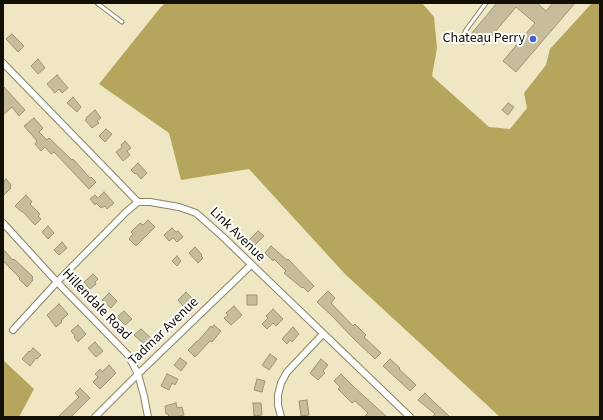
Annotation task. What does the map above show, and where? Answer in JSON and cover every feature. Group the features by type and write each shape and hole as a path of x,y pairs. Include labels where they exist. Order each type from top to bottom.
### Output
{"street":[{"path":"3,63 138,202 126,212 57,282 13,330"},
{"name":"Link Avenue","path":"138,202 150,202 179,207 196,213 222,236 410,417"},
{"name":"Hillendale Road","path":"3,223 128,356 138,374 148,417"},
{"name":"Tadmar Avenue","path":"95,417 251,265"},
{"path":"282,417 278,405 278,395 281,383 287,372 323,334"}],"lane":[{"path":"97,3 122,22"},
{"path":"463,42 463,36 466,30 486,3"}],"shaded area":[{"path":"165,3 422,3 434,17 437,48 432,76 489,127 510,129 527,108 524,93 546,65 550,49 592,3 600,3 600,417 500,417 345,274 249,169 181,180 169,133 99,84"},
{"path":"3,360 34,389 19,417 3,417"}],"building":[{"name":"Chateau Perry","path":"497,3 537,3 546,11 553,3 575,3 516,72 503,61 535,23 516,7 484,45 471,34"},
{"path":"12,34 24,46 18,52 6,39"},
{"path":"38,59 45,68 38,74 31,66"},
{"path":"57,75 68,88 62,93 59,89 55,93 47,84"},
{"path":"3,86 25,110 19,116 12,107 3,115"},
{"path":"73,97 81,107 77,112 67,103"},
{"path":"508,103 514,107 508,115 502,110"},
{"path":"95,110 101,118 97,121 99,123 92,128 85,120"},
{"path":"34,118 43,128 39,132 47,140 49,138 72,160 73,159 90,178 91,177 96,182 89,189 54,152 51,154 45,147 41,151 35,144 37,141 24,126"},
{"path":"106,129 112,134 105,142 99,136"},
{"path":"125,141 131,148 127,151 130,155 123,161 116,152 122,147 121,145"},
{"path":"138,163 147,173 141,179 131,170"},
{"path":"6,179 11,185 11,188 3,196 3,182"},
{"path":"104,192 114,203 107,209 105,206 101,208 96,203 95,205 90,199 95,195 98,198"},
{"path":"26,195 32,202 30,204 40,214 38,216 41,219 35,225 15,206"},
{"path":"148,220 155,227 136,246 129,239 133,234 131,232 140,223 143,225"},
{"path":"48,226 54,233 48,239 42,232"},
{"path":"172,228 176,232 178,231 183,237 177,242 173,238 169,241 164,235"},
{"path":"258,231 264,236 254,246 248,241"},
{"path":"62,242 67,248 59,255 54,250"},
{"path":"271,246 287,260 288,259 314,286 308,292 284,273 286,271 274,259 273,261 265,253"},
{"path":"195,247 203,258 198,263 189,253"},
{"path":"3,249 13,260 14,259 33,277 33,280 27,287 3,261"},
{"path":"177,256 181,261 177,266 172,261"},
{"path":"93,274 98,279 95,282 96,284 90,289 84,282"},
{"path":"328,291 335,298 331,303 353,326 355,324 366,335 364,337 381,353 375,359 317,302"},
{"path":"186,292 193,299 184,307 178,300"},
{"path":"109,293 117,301 111,308 102,300"},
{"path":"247,295 257,295 257,305 247,305"},
{"path":"59,304 68,314 56,327 47,315"},
{"path":"234,306 242,315 231,325 224,318 228,315 226,313"},
{"path":"273,309 283,319 276,326 273,323 267,329 262,324 268,318 266,316"},
{"path":"124,311 132,319 125,325 117,317"},
{"path":"78,325 86,334 78,342 71,331"},
{"path":"214,325 221,331 212,342 210,341 195,357 188,350 211,326 212,328"},
{"path":"293,327 299,334 292,342 290,340 287,344 282,339"},
{"path":"141,329 152,339 146,346 134,335"},
{"path":"95,342 103,351 96,357 88,348"},
{"path":"33,348 41,355 37,359 36,358 30,366 22,359"},
{"path":"270,354 277,359 269,370 262,365"},
{"path":"180,358 187,363 181,371 174,365"},
{"path":"321,359 328,365 323,371 325,373 318,380 310,373"},
{"path":"390,359 416,385 410,391 383,366"},
{"path":"109,365 116,373 100,389 93,382 98,377 95,374 100,369 102,372"},
{"path":"167,374 178,379 175,385 172,383 169,390 161,386"},
{"path":"341,374 387,417 364,417 368,413 355,401 352,403 338,389 340,387 334,381"},
{"path":"257,379 265,381 262,392 254,390"},
{"path":"80,388 90,398 71,417 58,417 79,397 75,393"},
{"path":"425,393 450,417 432,417 435,414 418,400"},
{"path":"307,400 309,415 301,416 299,401"},
{"path":"176,403 177,408 182,407 184,415 169,417 168,414 166,414 165,406"},
{"path":"253,403 261,403 262,415 254,416"}],"place":[{"name":"Chateau Perry","path":"533,39"}]}
